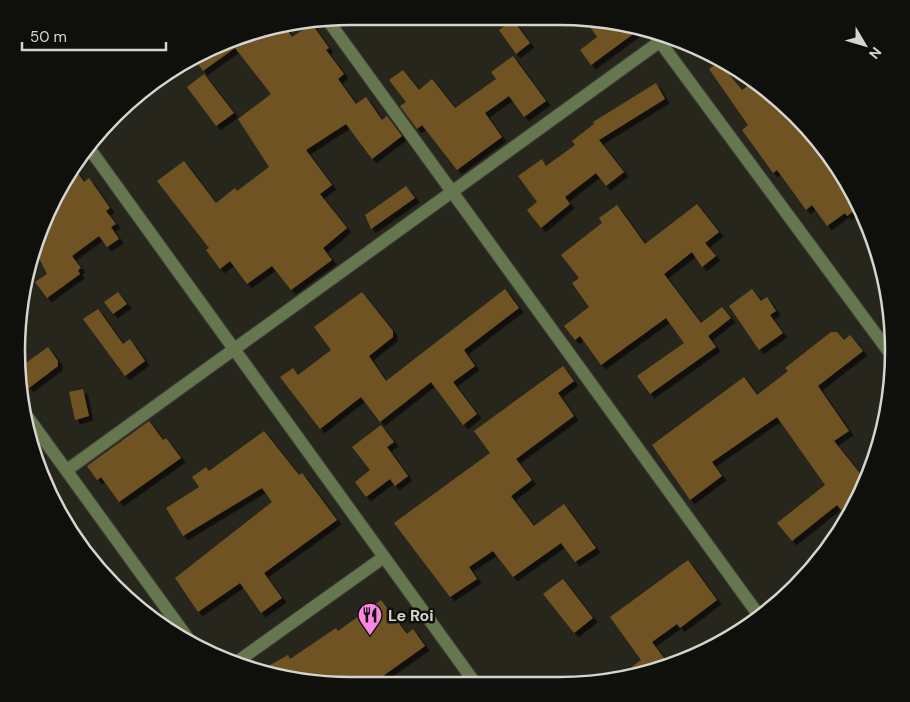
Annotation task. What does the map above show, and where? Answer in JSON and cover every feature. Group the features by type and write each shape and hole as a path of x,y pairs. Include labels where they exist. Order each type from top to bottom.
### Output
{"street":[{"path":"333,26 756,611"},
{"path":"67,470 661,41"},
{"path":"667,43 885,346"},
{"path":"92,153 471,677"},
{"path":"33,425 181,629"},
{"path":"242,658 384,557"}],"building":[{"path":"506,25 517,25 530,43 516,54 499,30"},
{"path":"314,27 329,48 326,50 344,74 338,79 356,104 366,97 382,120 387,116 402,136 372,159 346,124 306,150 332,185 320,194 347,228 323,248 332,260 291,290 272,266 247,284 230,261 220,269 206,250 209,248 157,181 184,161 216,203 235,188 237,191 269,167 238,119 271,94 235,48 203,71 198,64 226,50 267,36 288,31 292,37 305,28"},
{"path":"590,27 634,34 591,65 580,50 597,37"},
{"path":"513,56 546,101 524,117 509,96 485,113 502,137 457,170 422,125 417,129 400,106 406,102 389,80 403,70 419,90 432,79 455,108 496,79 491,72"},
{"path":"715,65 728,72 742,90 748,86 790,120 830,170 853,211 847,216 845,213 827,226 812,205 806,210 777,170 773,173 742,130 748,125 709,69"},
{"path":"204,74 234,113 216,126 187,87"},
{"path":"656,83 665,99 599,140 624,172 606,186 596,173 565,197 570,204 541,228 527,210 537,202 518,176 542,159 546,166 575,145 572,141 594,124 593,122"},
{"path":"78,173 84,182 89,178 110,208 106,211 116,224 111,227 119,239 107,247 99,236 72,256 81,268 78,270 80,274 47,298 35,282 47,274 39,257 42,246 59,207"},
{"path":"406,186 415,198 371,229 365,215"},
{"path":"697,204 719,232 705,243 716,256 702,267 692,252 664,274 701,323 722,307 731,318 708,336 716,347 650,394 637,376 684,343 666,318 601,365 580,336 575,340 564,326 589,307 572,283 579,278 561,255 602,223 599,218 617,205 645,244"},
{"path":"505,289 519,308 464,350 475,366 453,382 477,414 463,425 431,382 380,422 361,397 320,429 280,377 293,368 298,375 331,350 314,327 362,292 393,331 393,337 369,356 386,381"},
{"path":"752,289 761,301 767,297 776,311 770,315 783,333 759,350 729,306"},
{"path":"118,292 127,304 113,314 104,302"},
{"path":"98,309 123,344 130,339 145,361 125,376 83,319"},
{"path":"831,332 837,332 844,340 850,335 863,351 818,386 849,431 834,441 861,474 842,511 837,505 792,541 777,523 825,485 777,417 712,462 722,476 690,500 652,445 744,377 757,395 788,371 785,368"},
{"path":"48,347 58,361 58,366 29,388 26,363"},
{"path":"563,366 574,381 558,393 574,416 516,459 532,480 511,496 534,526 564,504 596,548 575,562 561,543 513,577 493,551 469,567 477,579 450,597 394,523 490,453 474,431"},
{"path":"83,389 89,416 75,420 69,392"},
{"path":"149,421 163,440 166,438 181,458 119,502 101,477 97,480 87,466"},
{"path":"381,425 394,442 387,447 408,476 395,486 390,479 366,497 355,482 370,470 352,447"},
{"path":"264,431 299,475 302,473 337,520 264,573 282,598 261,613 240,583 198,612 175,578 272,502 262,488 183,536 166,508 199,487 192,477 206,467 209,471"},
{"path":"688,560 717,600 680,628 677,624 652,642 665,660 628,670 641,660 610,617"},
{"path":"563,579 593,618 574,633 543,594"},
{"path":"381,600 407,634 413,629 425,646 382,677 308,674 268,666 288,655 290,659 336,628 338,631"}],"place":[{"name":"Le Roi","path":"370,636"}]}
